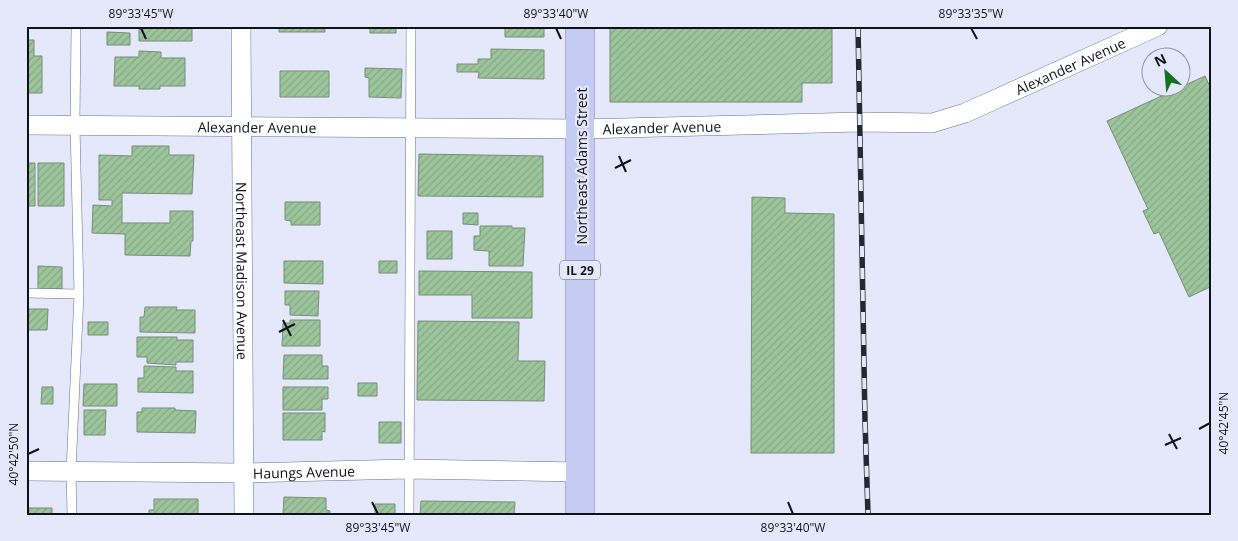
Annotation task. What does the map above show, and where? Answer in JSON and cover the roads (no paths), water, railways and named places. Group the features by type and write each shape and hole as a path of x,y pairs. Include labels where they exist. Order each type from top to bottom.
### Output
{"main road":[{"name":"Northeast Adams Street","path":"580,26 580,515"}],"street":[{"name":"Northeast Madison Avenue","path":"242,26 244,515"},
{"name":"Alexander Avenue","path":"26,125 581,129 860,122 932,123 965,113 1158,26"},
{"name":"Haungs Avenue","path":"26,471 244,473 408,469 580,472"}],"lane":[{"path":"72,515 71,472 80,294 74,125 76,26"},
{"path":"409,515 410,26"},
{"path":"26,292 80,294"}],"railway":[{"path":"858,26 868,515"}]}
